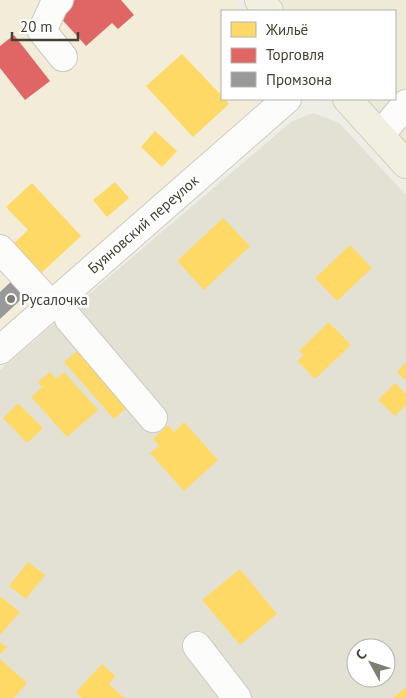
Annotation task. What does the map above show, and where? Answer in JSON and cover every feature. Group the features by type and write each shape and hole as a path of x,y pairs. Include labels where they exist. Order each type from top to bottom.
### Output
{"main road":[{"path":"258,0 268,10"},
{"path":"348,100 406,164"}],"street":[{"path":"59,0 54,4 42,31 63,57"},
{"name":"Буяновский переулок","path":"0,350 60,312 286,100"},
{"path":"380,135 406,104"},
{"path":"0,249 60,312 153,418"},
{"path":"197,646 237,698"}],"shaded area":[{"path":"0,0 233,0 242,10 221,10 221,100 262,100 0,333"},
{"path":"276,0 406,0 406,144 366,100 396,100 396,10 285,10"},
{"path":"313,113 339,123 406,195 406,698 0,698 0,370 291,122"}],"building: Жильё":[{"path":"182,54 221,95 221,100 226,100 229,104 193,137 146,86"},
{"path":"155,131 177,151 162,167 141,147"},
{"path":"115,182 129,198 107,217 93,200"},
{"path":"32,183 81,236 39,275 12,245 28,230 6,207"},
{"path":"223,218 250,246 204,290 177,261"},
{"path":"350,245 372,268 337,301 315,278"},
{"path":"329,322 351,345 315,379 297,361 304,355 299,351"},
{"path":"82,347 131,404 114,419 64,362"},
{"path":"406,362 406,381 397,372"},
{"path":"50,372 56,379 64,372 98,410 67,437 31,397 42,387 38,382"},
{"path":"395,383 406,394 406,405 395,416 378,400"},
{"path":"18,403 43,428 27,443 3,418"},
{"path":"184,422 218,460 184,491 150,453 159,446 153,439 168,425 174,432"},
{"path":"28,562 45,575 26,599 9,586"},
{"path":"240,569 277,614 240,645 202,600"},
{"path":"0,596 20,612 0,635"},
{"path":"0,642 7,647 0,655"},
{"path":"0,659 27,683 14,698 0,698"},
{"path":"102,664 115,676 109,684 124,698 82,698 76,692"},
{"path":"406,687 406,698 393,698"}],"building: Торговля":[{"path":"75,0 121,0 134,15 118,29 112,23 86,46 58,15"},
{"path":"14,35 50,81 25,100 0,68 0,46"}],"building: Промзона":[{"path":"16,277 29,292 0,319 0,292"}],"place":[{"name":"Русалочка","path":"11,299"}]}
